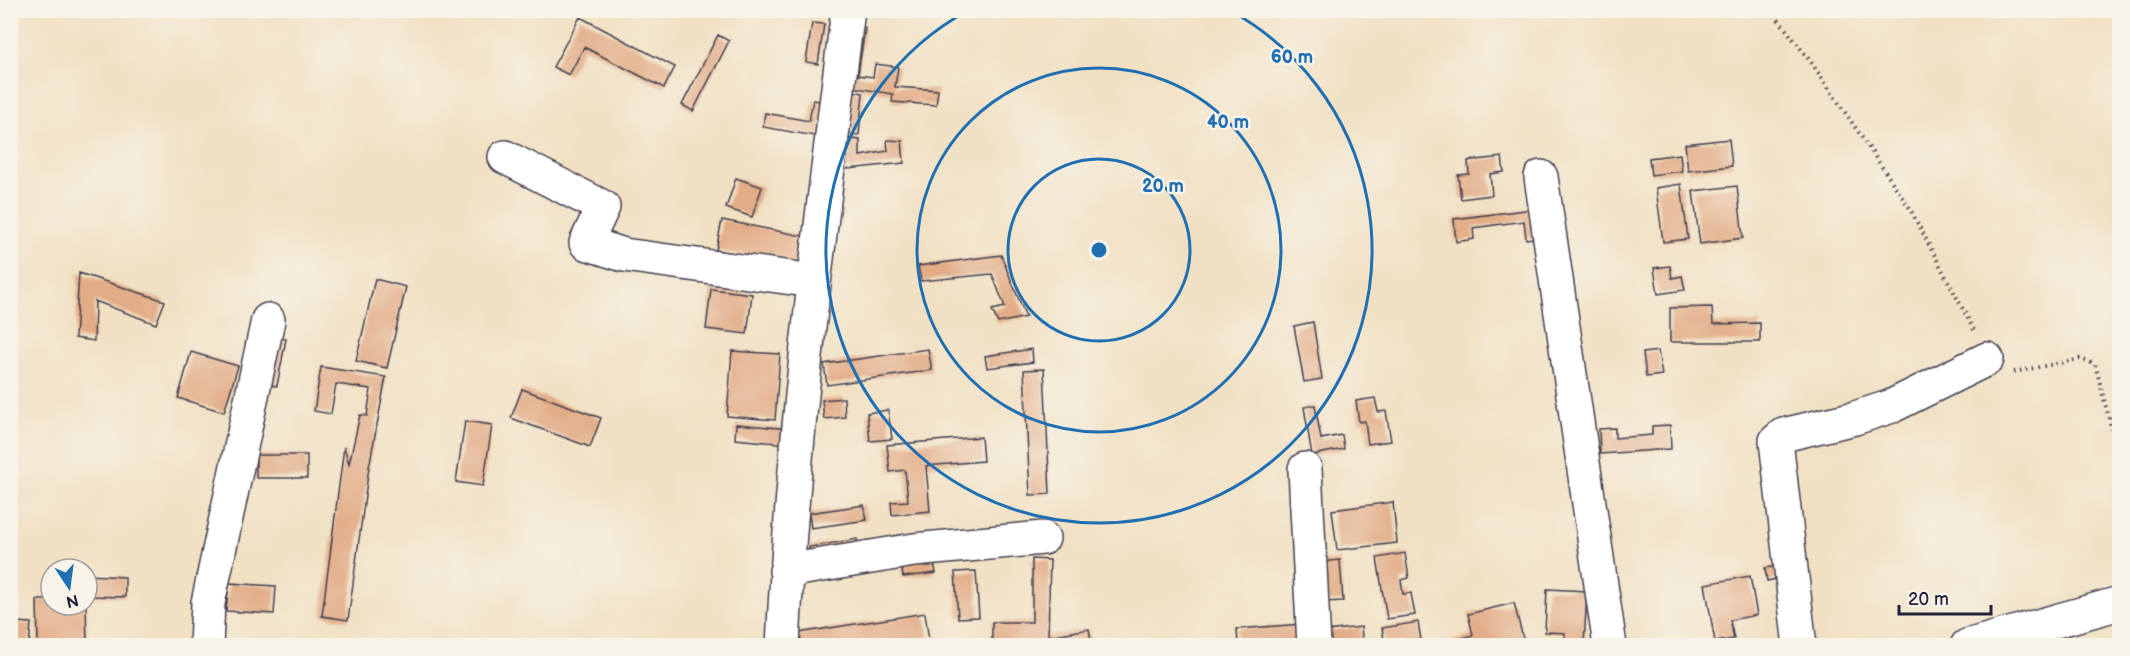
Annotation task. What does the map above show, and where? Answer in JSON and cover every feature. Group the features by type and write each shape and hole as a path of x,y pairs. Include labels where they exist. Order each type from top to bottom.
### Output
{"street":[{"path":"783,645 786,571 814,281 848,10"},
{"path":"505,157 603,207 586,243 624,255 814,281"},
{"path":"1541,177 1610,645"},
{"path":"206,645 208,603 268,320"},
{"path":"1800,645 1776,441 1782,435 1855,418 1892,406 1987,359"},
{"path":"1305,469 1314,645"},
{"path":"786,571 914,550 1043,538"},
{"path":"1967,645 2120,603"}],"path":[{"path":"1770,10 1811,62 1909,207 1978,337 1987,359 2002,374 2080,359 2095,364 2120,462"}],"building":[{"path":"580,17 675,67 664,88 584,47 569,75 553,67"},
{"path":"812,23 824,24 818,64 806,62"},
{"path":"855,27 865,28 858,75 873,77 875,64 898,67 895,87 938,90 936,105 892,102 893,94 845,86"},
{"path":"718,35 729,41 693,111 682,105"},
{"path":"848,90 863,93 859,135 843,134"},
{"path":"813,100 826,102 820,137 763,127 765,113 809,121"},
{"path":"844,138 860,140 860,156 888,151 887,140 902,141 904,163 839,170"},
{"path":"1729,139 1732,166 1688,171 1685,144"},
{"path":"1680,154 1682,171 1651,175 1649,158"},
{"path":"1502,157 1504,172 1490,174 1492,195 1461,199 1458,175 1469,174 1468,161"},
{"path":"736,178 762,187 752,217 726,208"},
{"path":"1681,184 1688,239 1663,242 1656,188"},
{"path":"1737,186 1743,238 1700,244 1693,191"},
{"path":"1541,208 1544,237 1526,239 1524,221 1473,228 1474,239 1456,242 1454,219"},
{"path":"722,220 808,237 802,267 716,250"},
{"path":"1001,255 1026,317 998,323 992,310 1005,307 992,274 921,281 918,266"},
{"path":"1670,266 1672,278 1682,276 1685,290 1658,294 1654,268"},
{"path":"79,273 165,301 156,324 95,301 94,341 75,338"},
{"path":"375,279 406,287 387,368 356,361"},
{"path":"711,289 752,294 747,334 706,329"},
{"path":"1712,307 1713,324 1760,323 1760,342 1670,342 1670,308"},
{"path":"1313,322 1322,379 1304,382 1294,326"},
{"path":"272,336 286,339 277,386 262,384"},
{"path":"928,349 932,370 827,385 824,364"},
{"path":"1032,349 1033,362 987,368 985,356"},
{"path":"732,351 780,354 775,420 727,416"},
{"path":"1658,351 1662,375 1646,377 1643,353"},
{"path":"191,352 238,366 224,412 178,398"},
{"path":"321,367 386,377 369,467 348,620 322,616 344,447 349,464 360,415 367,416 371,389 336,384 331,414 314,411"},
{"path":"1044,369 1050,494 1030,495 1024,370"},
{"path":"522,389 601,418 590,447 511,418"},
{"path":"844,398 845,417 824,419 822,400"},
{"path":"1375,398 1378,412 1386,411 1391,441 1368,444 1365,421 1359,422 1356,401"},
{"path":"1315,405 1321,439 1342,435 1344,449 1312,455 1304,407"},
{"path":"888,410 892,439 870,441 867,413"},
{"path":"465,421 492,425 483,486 456,482"},
{"path":"736,424 789,429 788,444 735,439"},
{"path":"1670,425 1671,449 1600,454 1599,429 1615,428 1615,438 1652,435 1652,426"},
{"path":"981,437 983,461 926,466 930,511 892,515 891,502 908,501 905,470 890,472 887,445"},
{"path":"256,455 307,455 307,478 256,478"},
{"path":"1393,502 1397,543 1337,550 1332,510"},
{"path":"864,505 867,520 811,528 809,513"},
{"path":"857,539 859,552 811,560 809,547"},
{"path":"1405,553 1409,578 1401,580 1403,594 1411,593 1415,615 1387,619 1377,558"},
{"path":"933,557 936,573 903,577 901,562"},
{"path":"1032,559 1050,560 1048,636 1089,629 1092,646 992,646 992,622 1032,622"},
{"path":"1340,560 1343,601 1324,602 1321,562"},
{"path":"1784,565 1786,577 1767,581 1765,568"},
{"path":"976,571 979,617 958,618 955,572"},
{"path":"99,576 125,577 125,597 99,596"},
{"path":"1750,576 1757,615 1730,620 1734,639 1715,642 1705,584"},
{"path":"229,583 276,586 274,614 226,611"},
{"path":"1547,589 1587,591 1584,645 1565,644 1565,633 1545,632"},
{"path":"37,600 39,600 39,617 86,617 87,646 64,646 64,643 38,644"},
{"path":"1514,603 1525,646 1453,646 1452,641 1473,635 1468,614"},
{"path":"925,613 929,641 919,643 920,646 798,646 798,633"},
{"path":"17,622 31,623 29,646 15,646"},
{"path":"1418,622 1422,646 1402,646 1401,642 1385,645 1382,628"},
{"path":"1302,624 1304,646 1238,646 1237,629"},
{"path":"1361,627 1363,646 1328,646 1326,631"}]}
